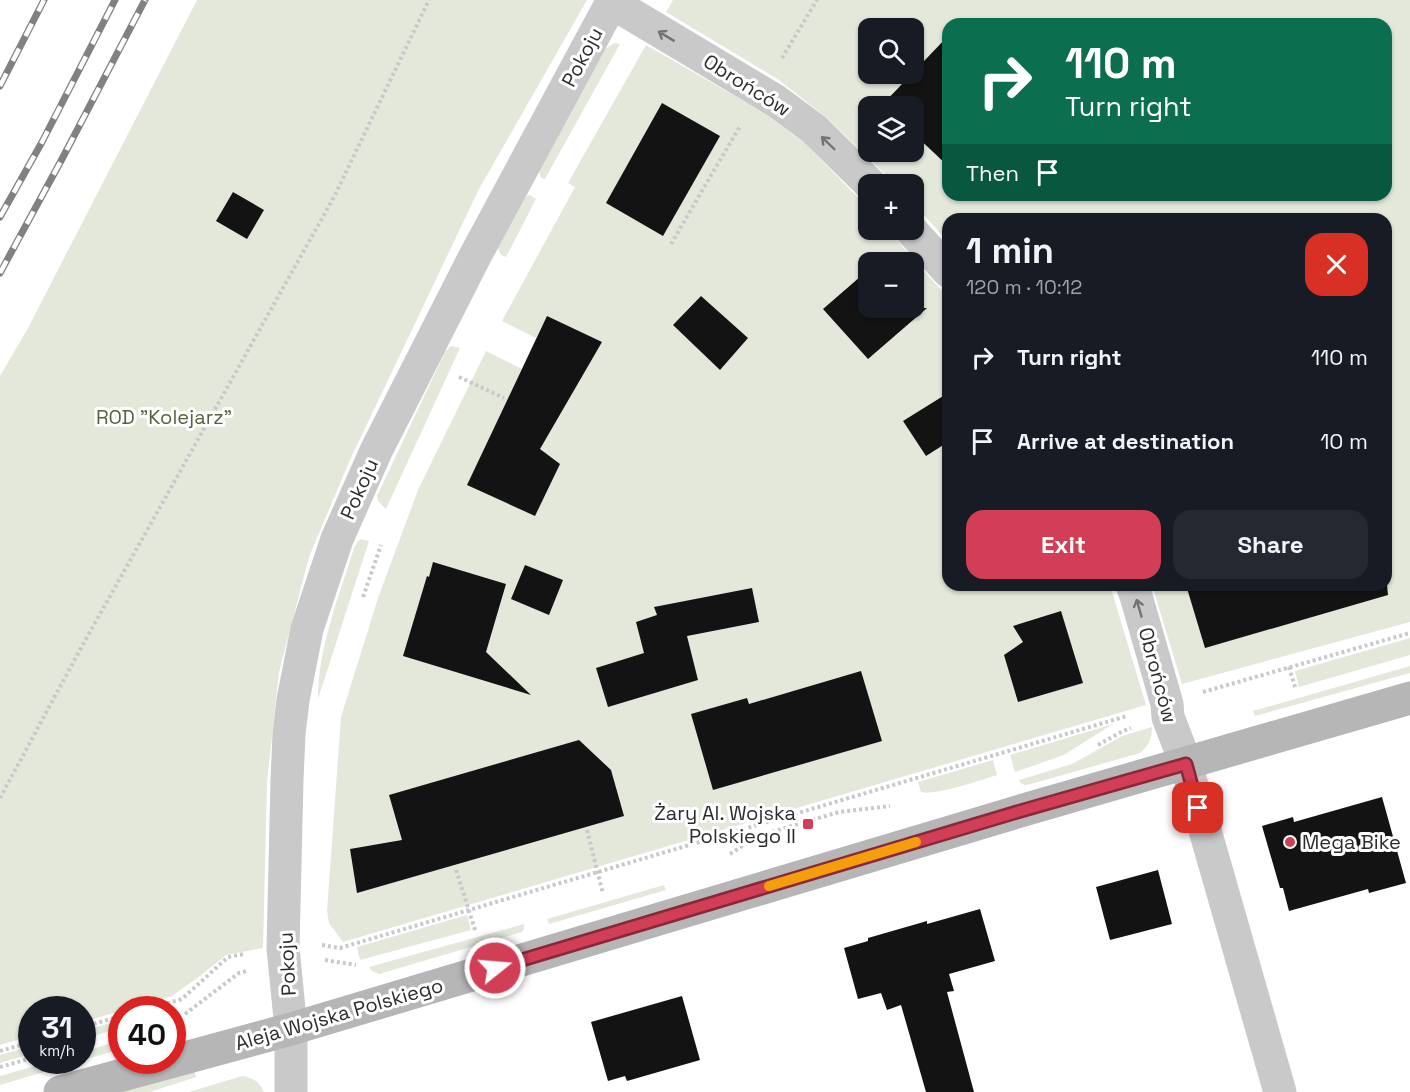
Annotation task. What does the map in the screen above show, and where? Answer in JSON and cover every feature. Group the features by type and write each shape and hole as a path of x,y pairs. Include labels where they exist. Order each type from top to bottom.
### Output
{"street":[{"name":"Obrońców","path":"612,1 776,101 814,129 860,174"},
{"name":"Pokoju","path":"291,1092 291,1029 283,948 287,780 292,711 307,629 334,550 376,451 468,268 612,1"},
{"path":"920,240 942,264"},
{"name":"Obrońców","path":"1134,591 1167,704 1168,717 1186,764 1280,1092"},
{"name":"Aleja Wojska Polskiego","path":"60,1092 291,1029 1007,815 1410,698"}],"path":[{"path":"0,798 81,648 334,197 429,0"},
{"path":"778,66 817,0"},
{"path":"671,244 741,125"},
{"path":"464,368 459,377 504,398"},
{"path":"363,597 385,535"},
{"path":"185,996 228,957 315,944 340,948 1410,633"},
{"path":"1289,667 1297,696"},
{"path":"587,830 604,897"},
{"path":"456,870 477,934"},
{"path":"0,1051 18,1046"},
{"path":"0,1067 18,1062"}],"green space":[{"name":"ROD \"Kolejarz\"","path":"197,0 587,0 479,189 349,462 309,557 279,672 267,782 263,948 226,955 172,996 108,996 108,1015 96,1018 96,996 18,996 18,1040 0,1045 0,376 27,330"},
{"path":"673,0 1410,0 1410,622 1182,684 1154,591 1392,591 1392,213 942,213 942,235 924,215 924,174 885,174 872,162 924,162 924,96 858,96 858,148 827,118 779,80 666,12"},
{"path":"614,43 620,44 545,179 541,178 538,168 602,51"},
{"path":"646,45 763,112 806,144 858,198 858,240 897,240 907,252 858,252 858,318 924,318 924,271 942,291 942,591 1112,591 1146,705 343,942 329,923 327,911 341,717 378,598 418,490 486,351 522,369 536,338 502,321 575,187 568,183"},
{"path":"530,195 536,199 506,257 501,255 498,248 526,196"},
{"path":"451,346 460,348 386,509 378,501 377,496 445,352"},
{"path":"361,539 369,541 318,699 322,660 330,622 354,548"},
{"path":"1410,638 1410,655 1299,687 1295,671"},
{"path":"1410,666 1410,673 1255,716 1253,711"},
{"path":"1113,724 1064,755 1015,772 1010,755"},
{"path":"1152,727 1149,742 1140,753 1031,784 1024,785 1019,780 1072,764 1122,736"},
{"path":"993,760 997,775 947,790 921,792 918,782"},
{"path":"664,885 666,890 549,924 547,919"},
{"path":"467,915 471,930 360,960 357,947"},
{"path":"524,924 522,932 379,974 369,967"},
{"path":"108,1024 108,1032 96,1035 96,1027"},
{"path":"108,1044 108,1053 96,1056 96,1048"},
{"path":"18,1050 18,1058 0,1063 0,1055"},
{"path":"194,1070 196,1077 150,1092 118,1092 186,1074"},
{"path":"18,1071 18,1074 37,1074 0,1085 0,1076"},
{"path":"242,1076 255,1081 264,1092 189,1092"}],"building":[{"path":"942,42 942,160 924,143 924,96 891,96 902,84 924,84 924,61"},
{"path":"662,103 720,136 663,236 606,203"},
{"path":"233,192 264,210 247,239 216,221"},
{"path":"858,279 858,318 915,318 868,359 823,309"},
{"path":"701,296 748,338 720,370 673,325"},
{"path":"547,316 602,342 540,449 560,464 535,516 467,485"},
{"path":"942,397 942,446 926,456 903,421"},
{"path":"433,562 506,584 486,652 531,695 403,656"},
{"path":"525,565 563,580 549,615 511,599"},
{"path":"752,588 759,622 687,636 698,680 608,707 596,668 644,653 636,622 657,615 654,607"},
{"path":"1188,591 1388,591 1388,595 1205,648"},
{"path":"1061,611 1083,683 1018,702 1004,655 1023,642 1013,626"},
{"path":"861,671 882,741 713,790 691,714 747,698 749,704"},
{"path":"579,740 611,770 624,816 357,893 350,849 402,840 389,795"},
{"path":"1382,797 1406,883 1369,893 1368,889 1289,911 1262,826 1293,817 1294,822"},
{"path":"1158,870 1172,924 1110,940 1096,887"},
{"path":"980,909 995,961 949,974 954,991 947,992 974,1092 926,1092 901,1005 887,1010 881,993 858,999 844,948 868,941 868,938 927,921 927,924"},
{"path":"682,996 700,1060 627,1081 625,1076 608,1081 591,1022"}],"railway":[{"path":"0,86 44,0"},
{"path":"0,217 42,142 115,0"},
{"path":"0,273 145,0"}],"slow traffic":[{"path":"769,886 916,842"}],"place":[{"name":"Żary Al. Wojska Polskiego II","path":"808,824"},
{"name":"Mega Bike","path":"1290,842"}],"route":[{"path":"495,968 1017,812 1186,764 1198,808"}]}
